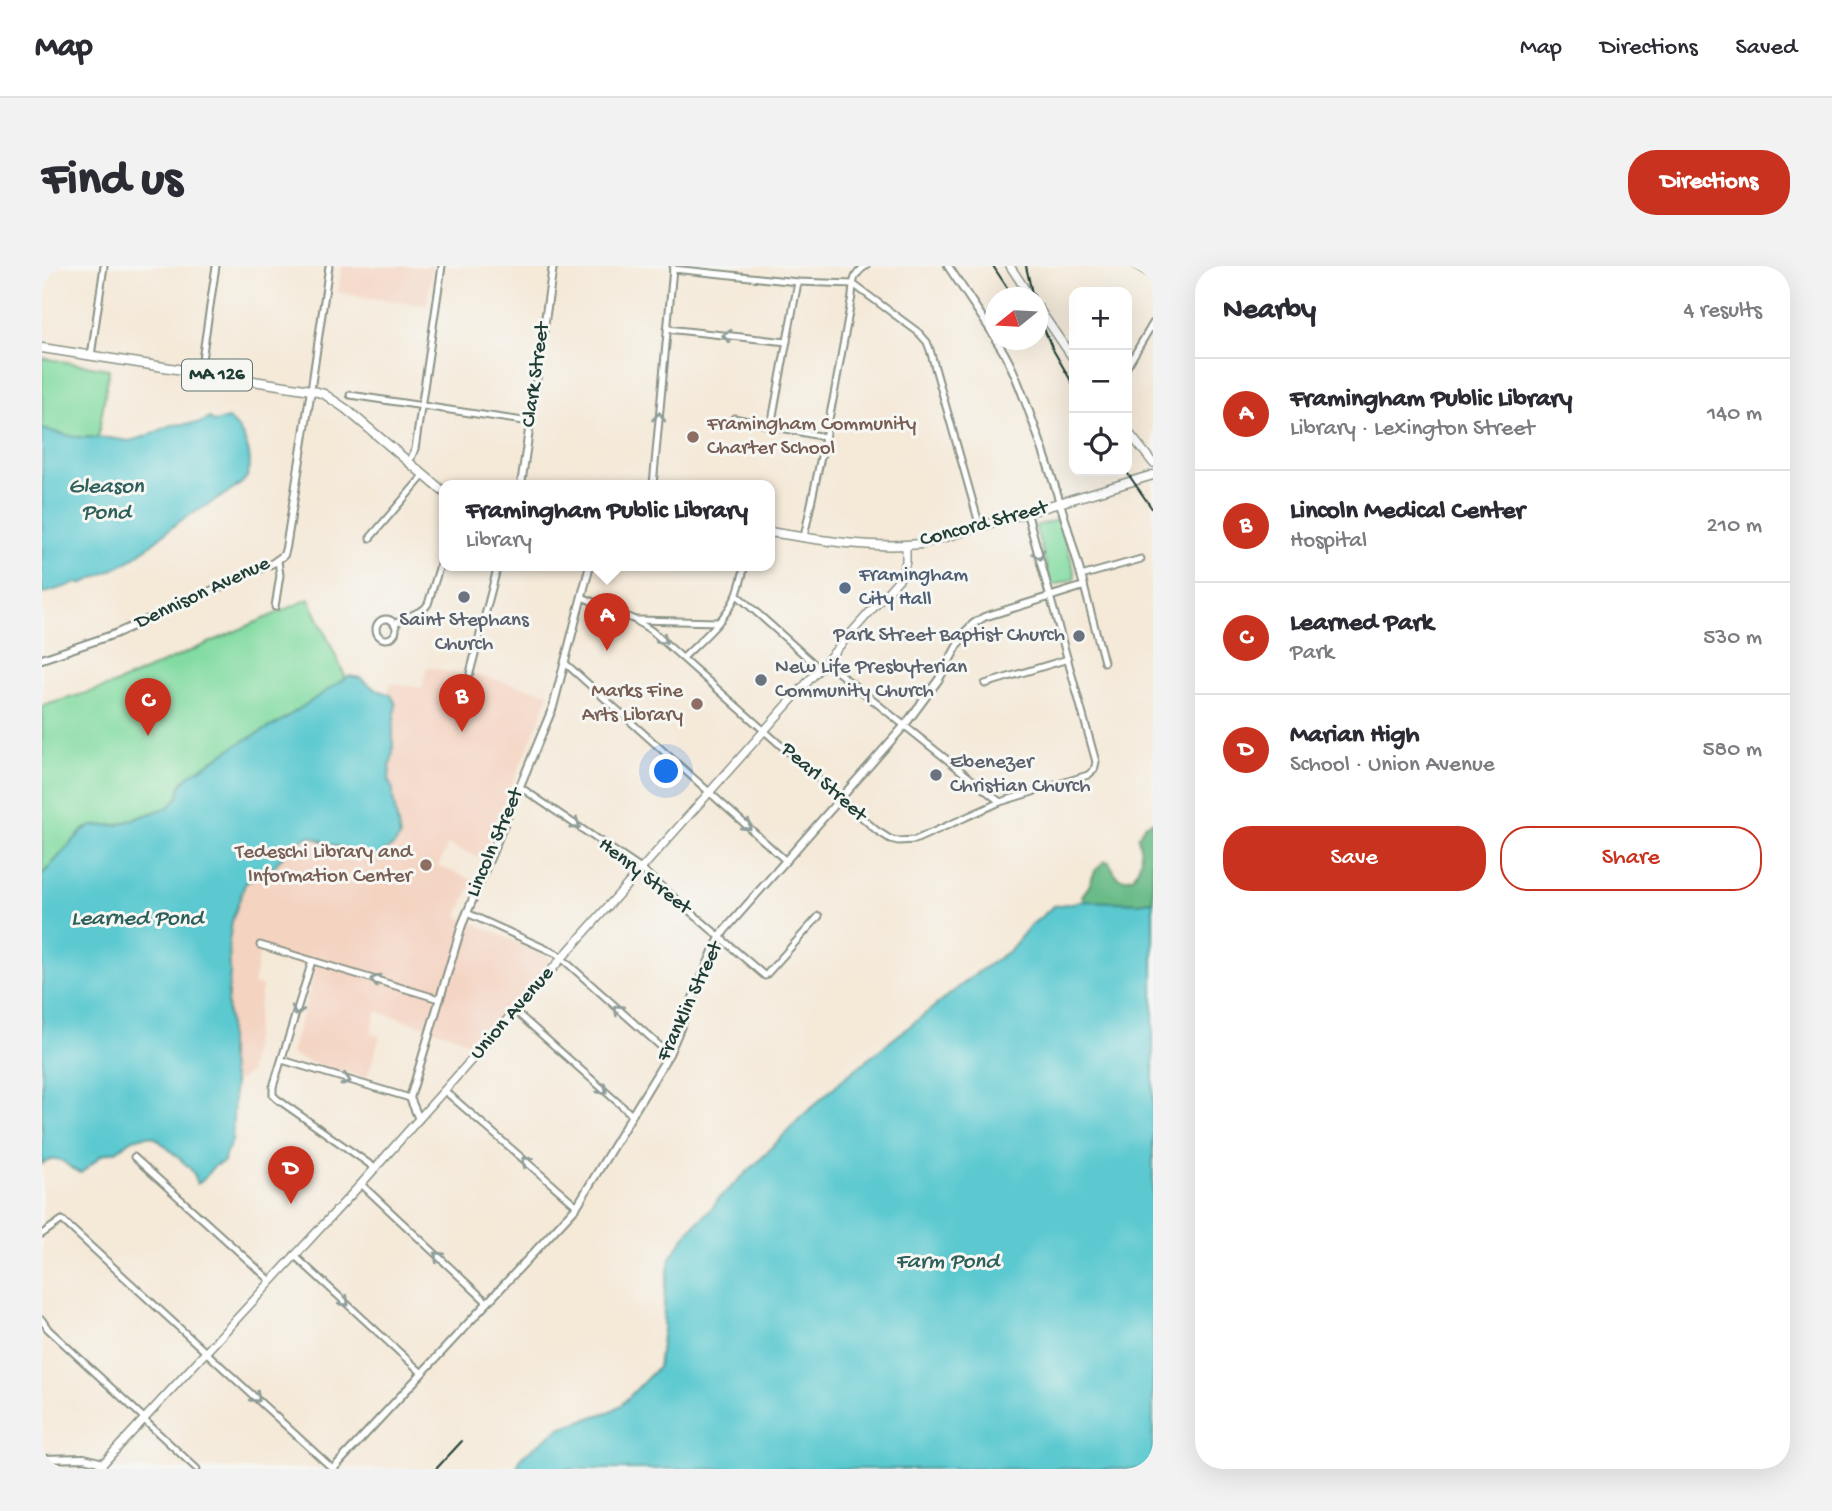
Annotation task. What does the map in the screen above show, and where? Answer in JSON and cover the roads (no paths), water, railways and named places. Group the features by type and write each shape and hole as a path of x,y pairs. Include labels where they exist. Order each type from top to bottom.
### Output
{"main road":[{"path":"1010,266 1024,287"},
{"path":"1048,322 1069,353"},
{"name":"MA 126","path":"42,348 324,394 439,488"},
{"path":"1132,436 1153,463"},
{"name":"Concord Street","path":"775,533 859,544 906,545 932,541 1153,475"},
{"name":"Union Avenue","path":"101,1466 445,1091 900,578 906,562 906,545"}],"street":[{"path":"91,356 104,266"},
{"path":"200,373 216,266"},
{"path":"311,390 329,266"},
{"path":"409,463 415,449 442,266"},
{"name":"Clark Street","path":"522,480 553,266"},
{"path":"744,276 745,266"},
{"path":"804,537 853,284 858,271 866,266"},
{"path":"948,266 985,322"},
{"path":"1137,266 1153,276"},
{"path":"653,480 673,268 798,282 853,284 918,332 927,342 981,527"},
{"path":"771,426 798,282"},
{"path":"1132,360 1153,323"},
{"path":"667,329 787,342"},
{"path":"1002,350 1014,372 1061,503 1104,662"},
{"name":"Dennison Avenue","path":"42,659 125,630 278,561 284,555 311,390"},
{"path":"350,395 530,422"},
{"path":"734,418 824,437"},
{"path":"370,538 424,475"},
{"path":"985,684 1068,659 1027,513"},
{"path":"1082,576 1141,559"},
{"path":"275,607 280,575 278,561"},
{"path":"394,624 428,604 439,568"},
{"path":"470,673 496,571"},
{"name":"Lincoln Street","path":"410,1098 467,913 549,719 588,571"},
{"path":"683,658 718,622 737,595 743,571"},
{"name":"Franklin Street","path":"333,1469 577,1206 669,1054 720,938 729,924 905,725 940,679 960,640 973,624 992,614 1084,586"},
{"path":"737,595 822,665 905,725 1000,802"},
{"name":"Pearl Street","path":"582,597 635,620 652,631 876,830 898,841 923,837 1000,802 1088,775 1094,770 1096,762 1068,659"},
{"path":"635,620 718,622"},
{"path":"565,663 785,860"},
{"name":"Henry Street","path":"520,787 641,869 765,976 819,916"},
{"path":"467,913 562,958 669,1054"},
{"path":"260,945 439,999"},
{"path":"312,961 273,1091 277,1099 375,1168"},
{"path":"516,1012 632,1115"},
{"path":"282,1060 410,1098 419,1119"},
{"path":"445,1091 577,1206"},
{"path":"134,1157 271,1281"},
{"path":"360,1184 488,1303"},
{"path":"42,1234 62,1220 333,1469"},
{"path":"294,1255 422,1373"},
{"path":"42,1320 48,1329 197,1469"},
{"path":"42,1459 84,1458 101,1466"}],"water":[{"name":"Gleason Pond","path":"210,418 213,422 228,419 243,437 250,463 242,483 183,519 122,565 82,584 77,583 42,594 42,429 74,437 129,441 172,425 200,423"},
{"name":"Learned Pond","path":"349,676 360,678 375,689 391,695 396,705 389,781 393,790 400,837 394,845 372,859 311,836 294,843 272,869 256,875 245,884 232,921 229,941 227,1004 229,1058 234,1095 232,1141 224,1162 214,1167 197,1184 189,1167 156,1138 145,1136 133,1139 116,1151 102,1155 81,1173 60,1160 49,1160 42,1164 42,875 83,830 92,826 117,825 169,807 178,797 181,785 189,776 238,744 278,723"},
{"name":"Farm Pond","path":"1084,901 1153,901 1151,1469 516,1469 522,1456 560,1428 621,1405 658,1367 670,1260 690,1230 719,1198 843,1079 978,972 1010,950 1029,927 1054,906"}],"railway":[{"path":"993,266 1007,287"},
{"path":"1026,266 1031,287"},
{"path":"1048,338 1069,377"},
{"path":"1129,476 1153,510"},
{"path":"436,1469 462,1441"}],"place":[{"name":"Framingham Community Charter School","path":"693,437"},
{"name":"Framingham City Hall","path":"845,588"},
{"name":"Saint Stephans Church","path":"464,597"},
{"name":"Park Street Baptist Church","path":"1079,636"},
{"name":"Framingham Public Library","path":"607,651"},
{"name":"New Life Presbyterian Community Church","path":"761,680"},
{"name":"Marks Fine Arts Library","path":"697,704"},
{"name":"Lincoln Medical Center","path":"462,732"},
{"name":"Learned Park","path":"148,736"},
{"name":"Ebenezer Christian Church","path":"936,775"},
{"name":"Tedeschi Library and Information Center","path":"426,865"},
{"name":"Marian High","path":"291,1204"}]}
